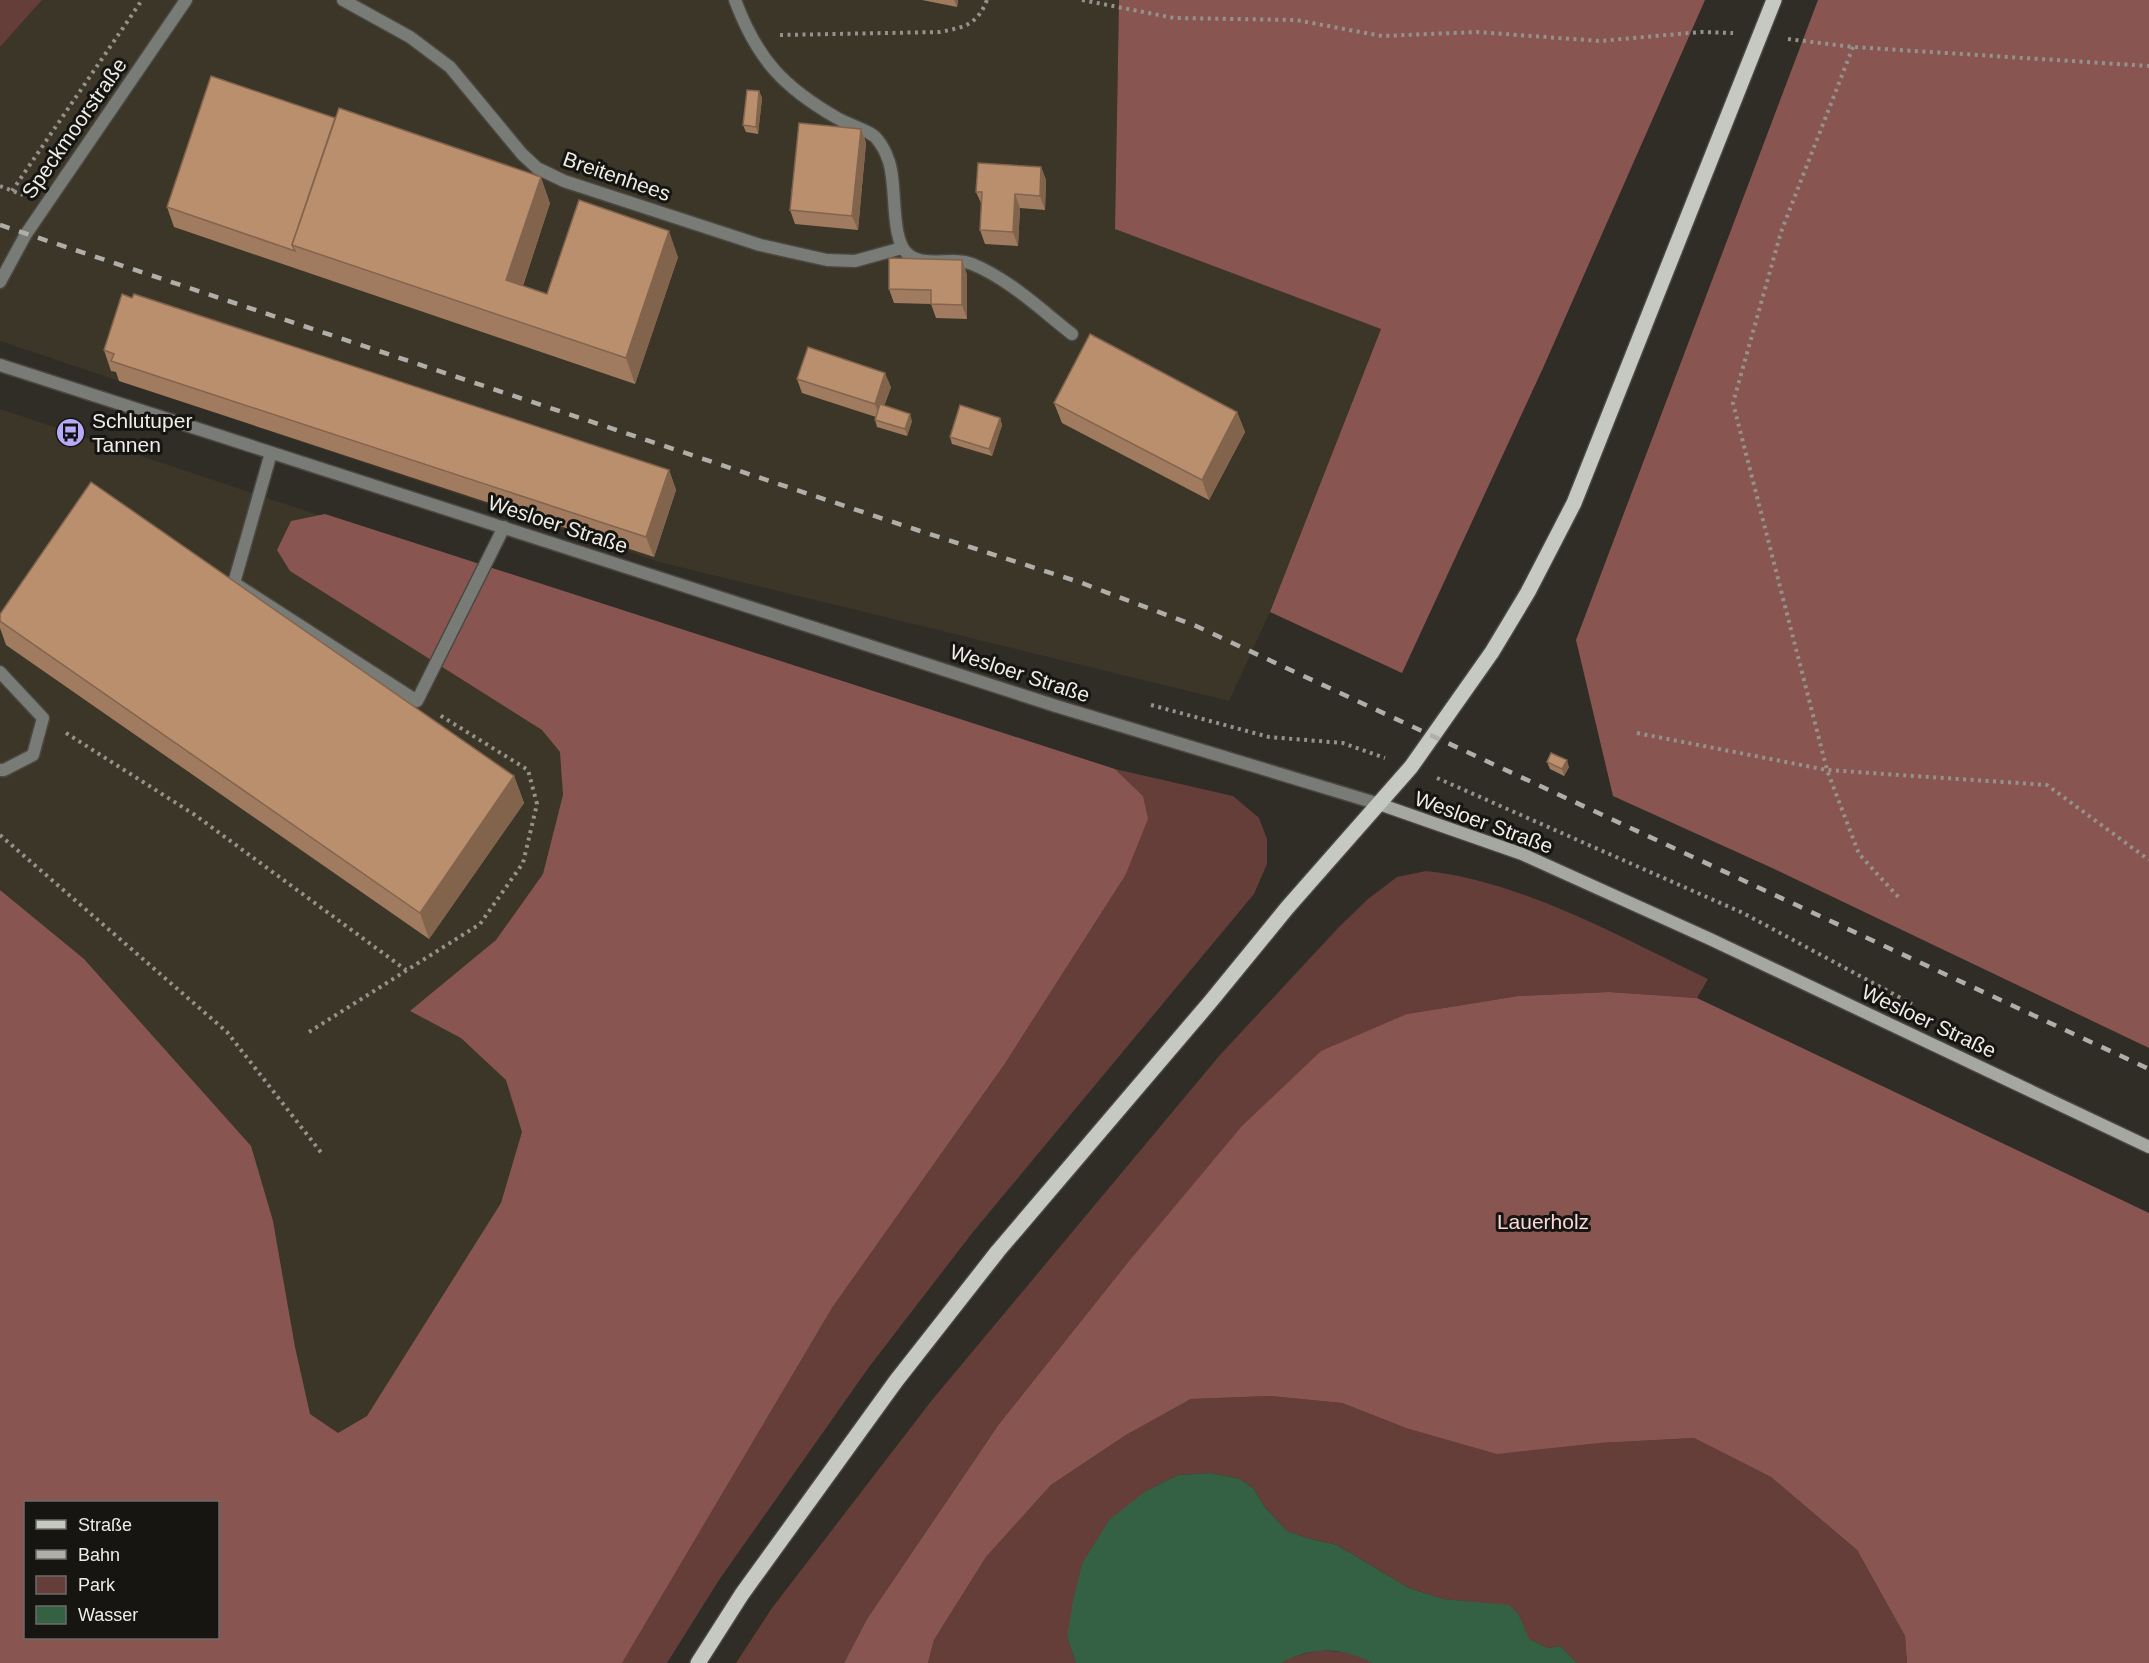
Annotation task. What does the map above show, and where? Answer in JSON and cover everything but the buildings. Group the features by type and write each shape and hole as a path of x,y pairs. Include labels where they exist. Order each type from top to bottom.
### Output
{"main road":[{"path":"698,1663 742,1594 889,1391 998,1251 1211,1001 1287,908 1411,767 1492,652 1528,592 1574,503 1774,0"},
{"name":"Wesloer Straße","path":"1379,804 1522,854 1710,939 2149,1147"}],"street":[{"name":"Speckmoorstraße","path":"0,282 26,234 186,0"},
{"name":"Breitenhees","path":"343,0 410,37 450,67 522,154 537,168 564,181 760,245 826,260 855,261 902,248"},
{"path":"735,0 750,35 772,69 806,100 876,137 889,160 897,236 902,248 910,257 933,261 968,262 1000,277 1072,334"},
{"name":"Wesloer Straße","path":"0,365 1067,709 1379,804"},
{"path":"271,453 234,583 417,701 504,527"},
{"path":"0,672 43,718 33,755 0,770"}],"path":[{"path":"12,191 142,0"},
{"path":"750,35 940,32 965,27 982,13 987,0"},
{"path":"1082,0 1174,18 1296,20 1382,36 1477,33 1600,41 1701,32 1760,35 1853,47 2149,66"},
{"path":"1853,47 1781,232 1733,403 1827,770 1859,854 1901,900"},
{"path":"309,1032 480,924 524,863 537,804 528,770 417,701"},
{"path":"43,718 195,815 406,969"},
{"path":"1637,733 1827,770 2047,785 2149,860"},
{"path":"1411,767 1743,913 1922,1009"},
{"path":"0,835 228,1032 323,1155"}],"shaded area":[{"path":"42,0 1119,0 1115,229 1381,329 1270,612 1229,701 659,562 0,341 0,47"},
{"path":"0,409 1115,780 643,1663 0,1663"}],"green space":[{"path":"0,0 42,0 0,47"},
{"path":"1119,0 1705,0 1543,368 1402,673 1270,612 1381,329 1115,229"},
{"path":"1818,0 2149,0 2149,1048 1770,867 1613,796 1576,640"},
{"path":"325,514 1115,769 1143,796 1148,819 1125,876 1004,1065 832,1308 622,1663 0,1663 0,890 84,959 251,1146 273,1221 295,1347 310,1414 338,1433 367,1416 501,1203 522,1132 506,1080 461,1038 410,1011 496,940 543,874 563,795 560,752 542,730 290,571 277,550 291,521"},
{"path":"1115,769 1233,796 1259,818 1267,839 1267,864 1254,894 973,1232 869,1367 719,1580 667,1663 622,1663 832,1308 1004,1065 1125,876 1143,796"},
{"path":"1426,871 1498,886 1535,899 1606,929 1708,979 1697,998 1609,992 1518,996 1407,1014 1125,1266 999,1424 867,1619 844,1663 736,1663 772,1608 932,1400 1220,1055 1368,899 1397,877"},
{"name":"Lauerholz","path":"1609,992 1697,998 2149,1213 2149,1663 1907,1663 1905,1636 1857,1550 1771,1477 1694,1438 1599,1443 1497,1454 1406,1428 1342,1403 1270,1396 1191,1399 1126,1435 1051,1485 986,1557 934,1640 928,1663 844,1663 867,1619 999,1424 1125,1266 1242,1126 1321,1051 1407,1014 1518,996"},
{"path":"1270,1396 1342,1403 1406,1428 1599,1443 1694,1438 1771,1477 1857,1550 1905,1636 1907,1663 1577,1663 1560,1646 1548,1648 1528,1639 1519,1615 1482,1603 1443,1599 1409,1588 1337,1545 1287,1531 1264,1506 1254,1489 1240,1479 1211,1473 1178,1475 1146,1491 1067,1637 1076,1663 928,1663 934,1640 986,1557 1051,1485 1126,1435 1191,1399"},
{"path":"1319,1650 1353,1653 1372,1663 1281,1663 1292,1657"}],"water":[{"path":"1211,1473 1240,1479 1254,1489 1264,1506 1287,1531 1337,1545 1409,1588 1443,1599 1509,1605 1519,1615 1529,1639 1548,1648 1560,1646 1577,1663 1372,1663 1338,1651 1316,1651 1281,1663 1076,1663 1067,1637 1073,1601 1082,1564 1109,1520 1146,1491 1178,1475"}],"railway":[{"path":"0,225 1079,582 1196,626 2149,1069"}],"place":[{"name":"Schlutuper Tannen","path":"71,432"}]}
